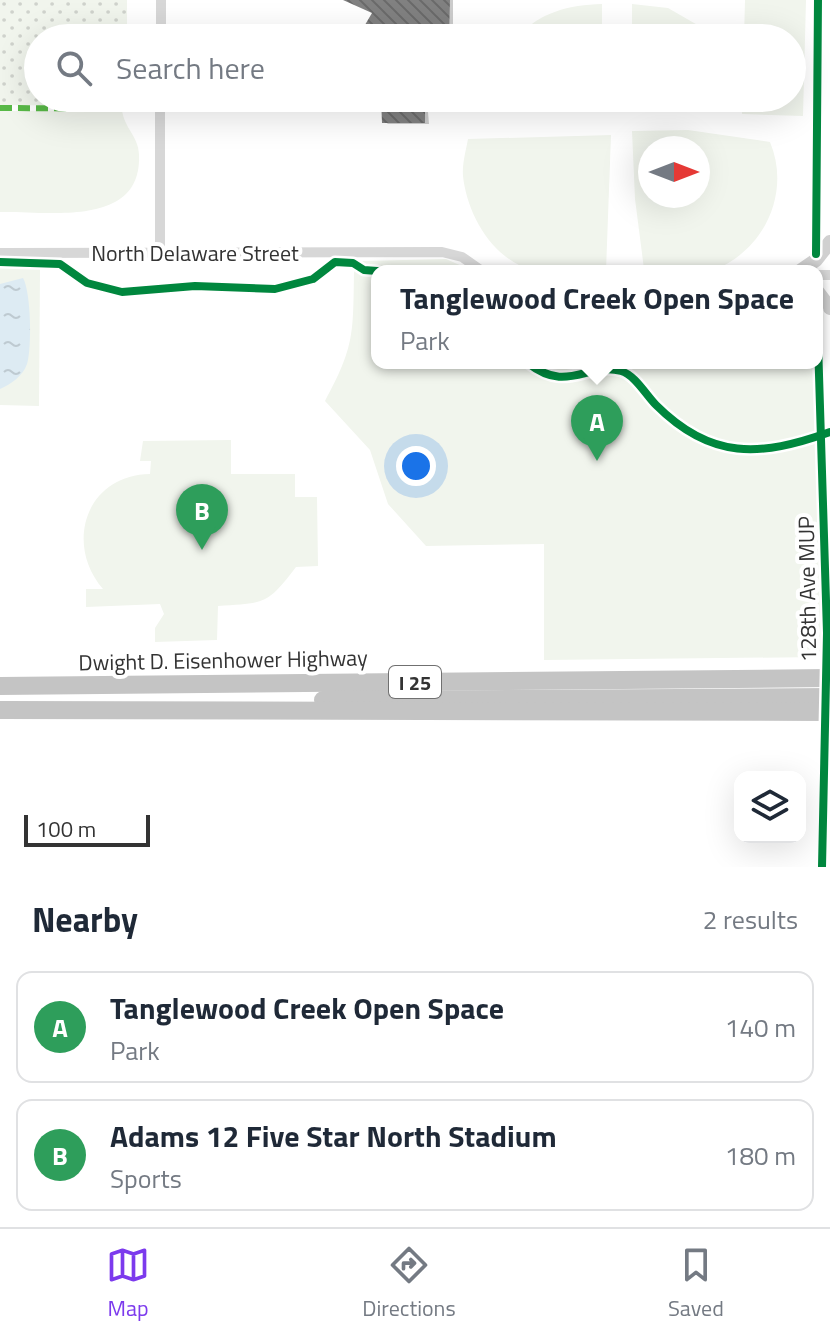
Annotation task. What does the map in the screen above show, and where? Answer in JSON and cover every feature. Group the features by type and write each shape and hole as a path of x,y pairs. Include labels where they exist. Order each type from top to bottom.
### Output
{"highway":[{"name":"Dwight D. Eisenhower Highway","path":"0,686 830,678"},
{"path":"0,693 830,688"},
{"path":"0,702 830,697"},
{"name":"I 25","path":"0,710 830,712"}],"main road":[{"path":"809,265 830,242"}],"street":[{"path":"161,0 161,24"},
{"path":"160,112 160,253"},
{"name":"North Delaware Street","path":"0,253 442,252 462,257 473,265"}],"shaded area":[{"path":"0,0 127,0 127,24 24,24 24,105 0,105"},
{"path":"745,0 806,0 805,24 744,24"},
{"path":"602,4 602,24 532,24 555,12"},
{"path":"632,4 668,8 696,24 632,24"},
{"path":"0,111 123,112 137,143 136,178 125,195 109,205 89,210 66,213 0,212"},
{"path":"742,112 803,112 803,116"},
{"path":"688,130 770,142 776,161 775,199 760,234 747,249 724,265 643,265 635,199 632,131"},
{"path":"611,135 606,265 520,265 505,256 476,220 465,190 463,171 468,139"},
{"path":"446,259 460,265 371,265 371,369 823,369 821,657 544,660 544,544 426,546 388,504 370,450 325,401 347,352 354,271 363,261"},
{"path":"0,263 34,264 40,269 39,406 0,405"},
{"path":"231,440 231,474 295,474 295,497 317,497 318,566 296,567 264,600 218,606 217,640 155,642 155,628 164,614 160,604 86,607 86,589 103,589 91,571 85,552 84,533 88,515 97,499 110,486 128,477 150,474 151,461 140,461 143,441"}],"water":[{"path":"23,278 30,320 27,364 16,379 0,389 0,284"}],"building":[{"path":"343,0 450,0 449,24 366,24 372,13"},
{"path":"382,112 425,112 425,123 382,123"}],"marked path":[{"path":"0,108 24,108"}],"cycle path":[{"path":"816,254 818,0"},
{"path":"0,262 60,264 87,283 122,292 195,286 275,289 313,279 335,262 353,263 371,271"},
{"path":"537,369 566,377 609,369"},
{"path":"609,369 626,373 676,423 717,444 759,449 830,432"},
{"name":"128th Ave MUP","path":"819,369 827,633 822,867"}],"place":[{"name":"Tanglewood Creek Open Space","path":"597,461"},
{"name":"Adams 12 Five Star North Stadium","path":"202,550"}]}
